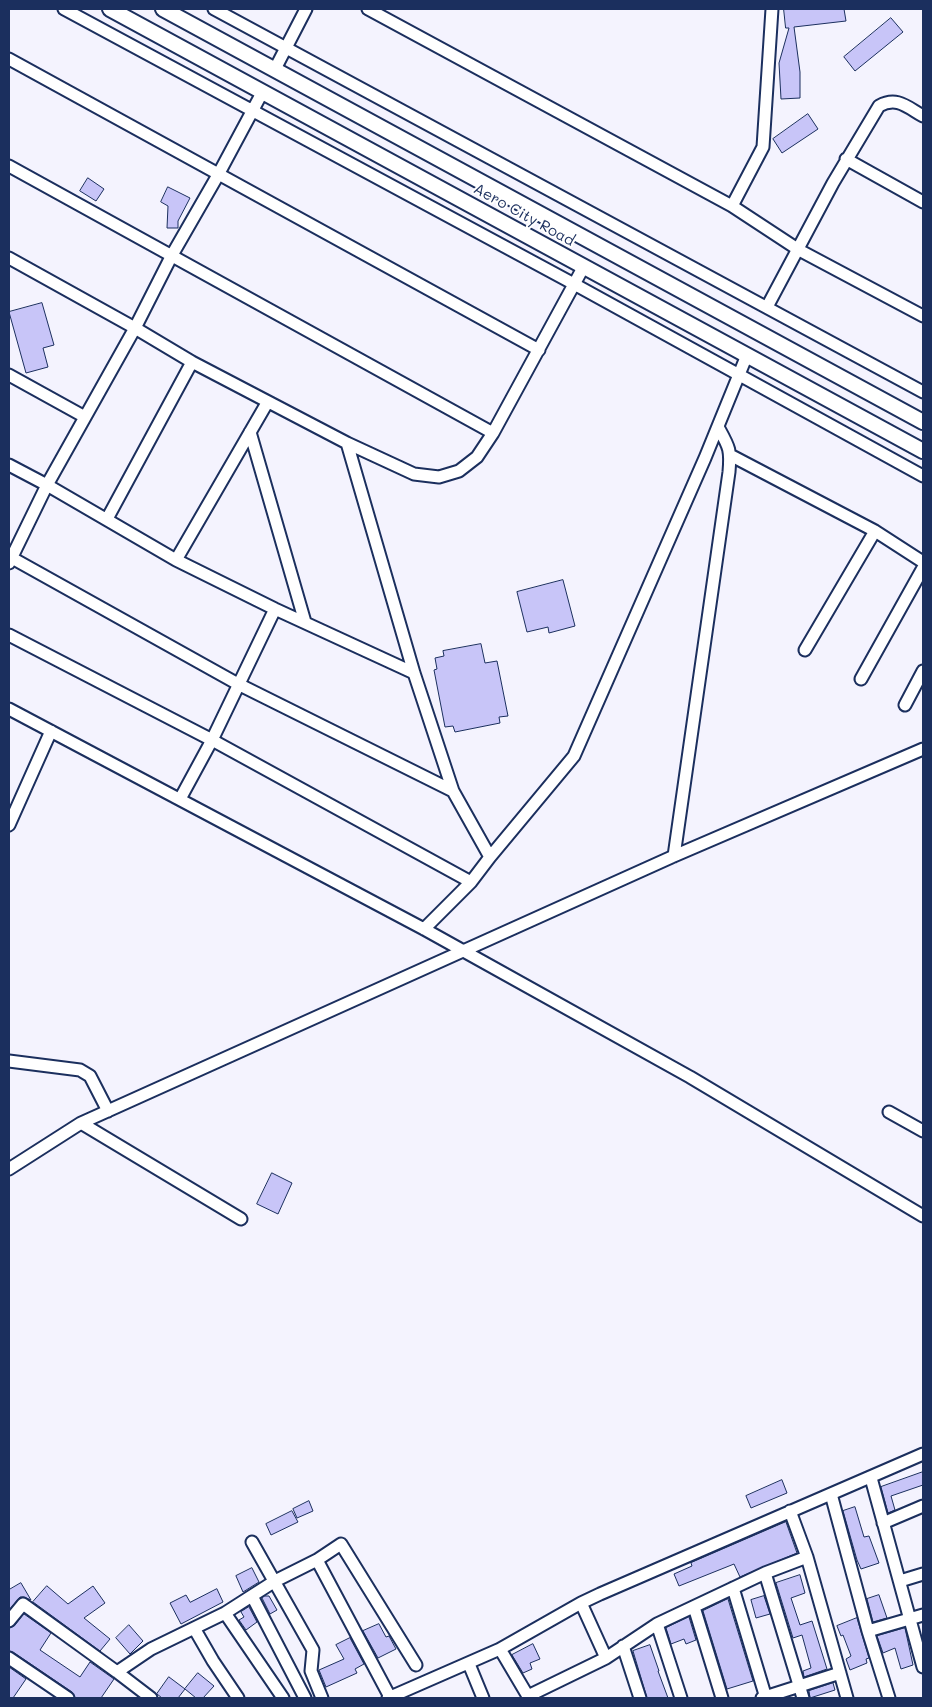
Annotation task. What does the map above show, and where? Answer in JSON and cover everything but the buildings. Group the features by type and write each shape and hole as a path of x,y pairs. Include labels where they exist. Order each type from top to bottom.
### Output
{"street":[{"path":"64,9 574,284 923,476"},
{"name":"Aero City Road","path":"110,9 923,451"},
{"name":"Aero City Road","path":"163,9 923,422"},
{"path":"214,9 923,392"},
{"path":"276,69 306,9"},
{"path":"368,9 732,206 799,250 923,316"},
{"path":"732,206 763,147 772,9"},
{"path":"9,59 539,350"},
{"path":"263,91 172,255 135,328 47,485 10,561 238,684 453,791"},
{"path":"767,307 846,159 879,106 894,101 923,116"},
{"path":"846,159 923,202"},
{"path":"9,166 493,433"},
{"path":"9,258 267,403 414,474 439,477 459,471 477,457 493,433 584,266"},
{"path":"424,930 471,882 574,756 718,427 747,355"},
{"path":"107,519 192,362"},
{"path":"9,375 85,417"},
{"path":"176,560 267,403"},
{"path":"674,856 730,454 718,427"},
{"path":"250,432 305,622"},
{"path":"347,443 414,673 453,791 490,857"},
{"path":"730,454 875,531 923,562"},
{"path":"9,465 107,519 176,560 275,609 414,673"},
{"path":"805,650 875,531"},
{"path":"861,679 923,568"},
{"path":"180,799 212,740 275,609"},
{"path":"9,636 212,740 471,882"},
{"path":"905,706 923,671"},
{"path":"9,709 463,951 690,1077 923,1216"},
{"path":"9,825 13,806 51,731"},
{"path":"9,1169 81,1124 108,1111 674,856 923,749"},
{"path":"9,1061 80,1070 90,1076 108,1111"},
{"path":"889,1112 923,1131"},
{"path":"81,1124 241,1219"},
{"path":"317,1560 389,1698 500,1649 581,1603 923,1454"},
{"path":"871,1478 923,1663"},
{"path":"831,1494 888,1698"},
{"path":"883,1523 923,1506"},
{"path":"790,1511 807,1557 847,1698"},
{"path":"252,1542 313,1650 311,1671 322,1698"},
{"path":"117,1672 151,1649 225,1613 274,1581 317,1560 341,1544 416,1665"},
{"path":"500,1649 528,1697 606,1658 656,1624 765,1573 807,1557"},
{"path":"765,1573 803,1698"},
{"path":"900,1581 923,1574"},
{"path":"733,1588 765,1698 840,1674"},
{"path":"252,1596 305,1698"},
{"path":"581,1603 606,1658"},
{"path":"9,1621 23,1604 151,1698"},
{"path":"694,1607 722,1698"},
{"path":"225,1613 283,1698"},
{"path":"868,1631 923,1615"},
{"path":"656,1624 681,1698"},
{"path":"194,1628 238,1698"},
{"path":"623,1646 640,1698"},
{"path":"9,1658 68,1698"},
{"path":"469,1664 483,1698"}]}
